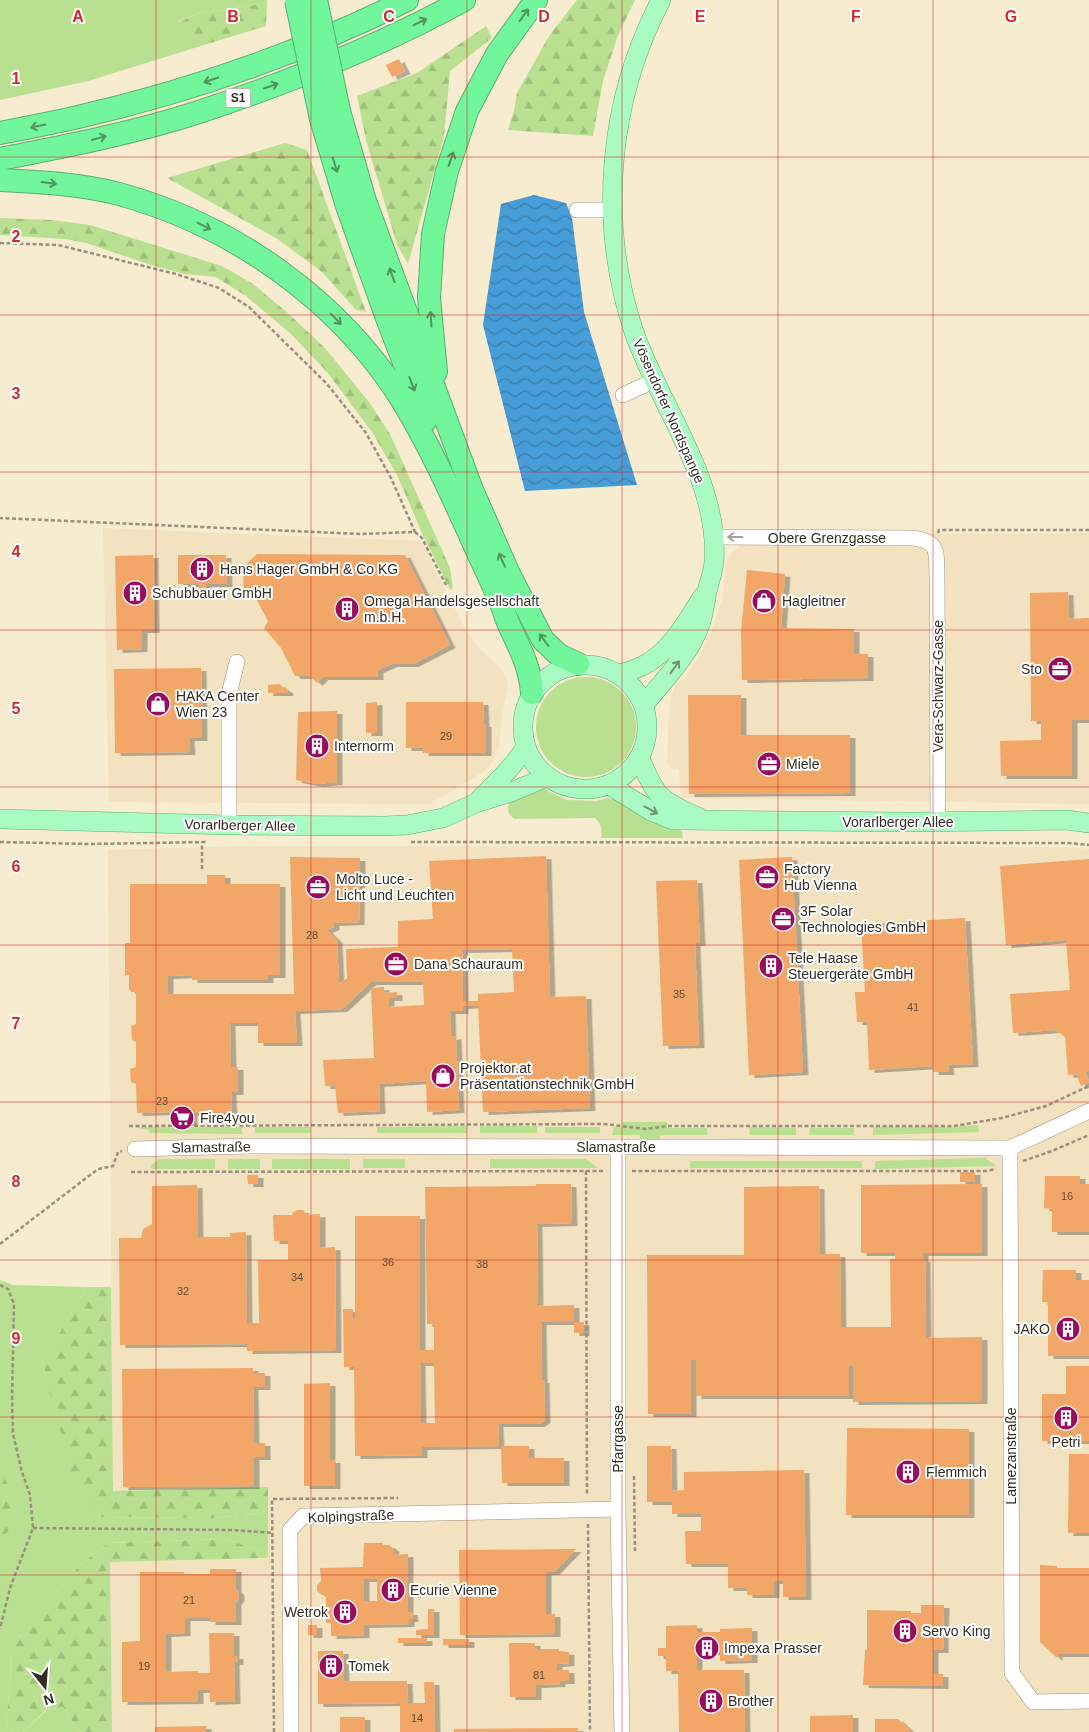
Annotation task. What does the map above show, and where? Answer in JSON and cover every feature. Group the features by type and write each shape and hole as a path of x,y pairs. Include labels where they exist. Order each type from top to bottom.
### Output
{"highway":[{"path":"296,0 308,62 365,201 472,490 509,574 536,628 548,647 559,655 578,664"},
{"path":"316,0 330,115 347,206 387,318 434,439 451,492"},
{"path":"339,31 357,11 380,0"},
{"name":"S1","path":"0,133 78,117 191,87 270,60 376,16 407,0"},
{"name":"S1","path":"0,159 84,142 197,112 297,78 386,39 464,0"},
{"path":"445,420 434,361 430,298 433,234 445,180 467,111 497,54 536,0"},
{"path":"0,180 47,182 118,194 180,214 234,241 285,275 333,315 373,359 402,400 451,492 526,662 532,692"}],"main road":[{"name":"Vösendorfer Nordspange","path":"644,704 691,644 703,620 714,561 709,514 700,481 638,343 623,296 615,247 612,210 614,158 622,106 641,42 661,0"},
{"name":"Vösendorfer Nordspange","path":"620,674 648,663 659,655 678,635 708,590"},
{"path":"578,664 601,666 620,674 636,689 644,704 648,724 646,744 640,758 624,776 609,785 588,790 567,787 547,777 534,763 526,747 522,729 524,711 532,692 547,677 562,668 578,664"},
{"name":"Vorarlberger Allee","path":"476,803 505,775 526,747"},
{"name":"Vorarlberger Allee","path":"640,758 652,785 667,803 706,821"},
{"name":"Vorarlberger Allee","path":"0,819 229,825 407,825 443,818 476,803 511,792 547,777"},
{"name":"Vorarlberger Allee","path":"609,785 651,811 673,820 938,822 1067,820 1089,823"}],"street":[{"path":"576,210 612,210"},
{"path":"623,395 653,380"},
{"name":"Obere Grenzgasse","path":"713,538 912,538 929,542 936,551"},
{"name":"Vera-Schwarz-Gasse","path":"936,551 938,822"},
{"path":"229,825 229,694 237,662"},
{"name":"Slamastraße","path":"135,1149 248,1146 1010,1148 1089,1111"},
{"name":"Pfarrgasse","path":"618,1147 618,1509 622,1732"},
{"name":"Lamezanstraße","path":"1010,1148 1012,1673 1033,1702 1089,1701"},
{"name":"Kolpingstraße","path":"292,1732 290,1530 303,1516 618,1509"}],"path":[{"path":"0,243 58,245 176,274 219,288 249,307 327,384 366,433 391,478 415,532 422,538 446,585"},
{"path":"0,518 360,534 415,532"},
{"path":"939,530 1089,530"},
{"path":"0,842 90,844 212,842"},
{"path":"202,842 202,869"},
{"path":"409,842 1069,842 1089,845"},
{"path":"129,1126 605,1124 646,1129 668,1126 954,1126 1002,1118 1046,1106 1089,1086"},
{"path":"0,1244 98,1169 113,1166 118,1152 135,1149"},
{"path":"586,1171 590,1732"},
{"path":"0,1285 8,1289 14,1304 12,1391 14,1434 22,1472 30,1495 33,1528 10,1588 0,1629"},
{"path":"274,1732 272,1499 398,1498"},
{"path":"33,1528 233,1530 273,1534"}],"shaded area":[{"path":"103,528 421,541 465,629 481,650 501,668 506,677 508,688 502,716 499,747 489,767 430,804 109,802"},
{"path":"1089,533 1089,804 681,798 679,770 672,769 667,763 670,701 676,684 685,677 702,652 714,625 722,599 727,562 731,553 738,548 737,534"},
{"path":"245,846 1068,847 1089,849 1089,1732 112,1732 110,1562 268,1558 267,1487 113,1491 108,850"}],"green space":[{"path":"0,0 267,0 267,3 197,14 179,21 191,49 88,81 0,100"},
{"path":"577,0 635,0 618,35 603,81 593,136 508,130 517,93 549,36"},
{"path":"267,3 266,26 191,49 179,22 197,14"},
{"path":"486,26 492,38 450,71 444,136 408,264 397,245 366,140 357,96 417,73"},
{"path":"285,143 307,150 366,312 356,310 322,272 276,238 167,178"},
{"path":"0,218 52,220 90,225 222,266 253,284 325,348 369,402 390,434 450,568 453,589 450,590 423,535 397,475 372,432 327,372 291,334 246,296 216,277 184,274 86,243 65,239 0,235"},
{"path":"586,677 596,678 614,685 628,699 635,717 635,737 628,755 614,769 596,776 586,777 576,776 558,769 544,755 537,737 536,727 537,717 544,699 558,685 576,678"},
{"path":"544,789 567,800 597,801 607,798 619,800 678,829 682,832 683,838 601,838 601,827 595,818 515,819 509,814 509,802 535,790"},
{"path":"622,1122 667,1122 667,1128 707,1128 707,1135 660,1135 660,1140 640,1141 640,1135 612,1135 614,1127 623,1127"},
{"path":"978,1125 979,1132 873,1135 873,1127 952,1127"},
{"path":"467,1126 467,1133 377,1133 377,1127"},
{"path":"480,1126 537,1126 537,1133 480,1133"},
{"path":"134,1127 242,1127 242,1134 151,1133 148,1130"},
{"path":"255,1127 311,1127 311,1133 255,1133"},
{"path":"545,1127 600,1127 600,1133 545,1133"},
{"path":"749,1127 796,1128 796,1135 750,1135"},
{"path":"810,1128 854,1128 854,1135 809,1135"},
{"path":"985,1158 997,1166 875,1169 875,1161"},
{"path":"159,1159 215,1159 215,1169 152,1169 150,1166"},
{"path":"228,1159 260,1159 260,1169 228,1169"},
{"path":"272,1159 350,1159 350,1169 272,1169"},
{"path":"363,1159 405,1159 405,1168 363,1168"},
{"path":"490,1159 586,1159 598,1168 490,1168"},
{"path":"690,1161 862,1161 862,1168 690,1168"},
{"path":"0,1280 13,1285 87,1287 43,1362 53,1402 99,1517 211,1518 268,1513 268,1552 224,1539 108,1543 80,1565 10,1650 11,1674 6,1722 9,1732 0,1732"},
{"path":"87,1287 111,1287 113,1491 268,1487 268,1513 211,1518 99,1517 70,1472 43,1361"},
{"path":"0,1469 17,1504 14,1524 0,1541"},
{"path":"224,1539 268,1552 268,1558 110,1562 112,1732 79,1732 63,1707 46,1710 23,1732 9,1732 6,1722 11,1674 10,1650 80,1565 108,1543"},
{"path":"63,1707 79,1732 23,1732 47,1710"}],"water":[{"path":"534,195 566,203 572,218 584,312 637,485 525,491 483,325 501,204"}],"building":[{"path":"399,59 405,71 392,77 386,65"},
{"name":"Omega Handelsgesellschaft m.b.H.","path":"257,554 405,555 450,645 413,664 392,664 378,670 378,677 323,677 317,683 310,676 295,676 281,648 264,628 268,621 255,597 244,596 243,567"},
{"name":"Schubbauer GmbH","path":"153,555 154,630 142,630 142,649 117,650 115,556"},
{"name":"Hans Hager GmbH & Co KG","path":"178,555 226,555 227,584 206,584 206,594 200,594 199,584 178,584"},
{"name":"Hagleitner","path":"747,570 785,574 781,628 854,629 854,654 868,654 868,678 742,680 741,631"},
{"name":"Sto","path":"1068,592 1069,619 1089,618 1089,720 1072,720 1072,776 1001,776 1000,741 1041,740 1041,721 1031,721 1030,593"},
{"name":"HAKA Center Wien 23","path":"201,668 202,738 189,738 190,752 115,753 114,669"},
{"path":"279,684 288,693 268,693 268,685"},
{"name":"Miele","path":"688,695 741,695 741,735 850,735 850,793 689,794"},
{"path":"377,702 377,733 366,733 366,703"},
{"path":"406,702 483,702 484,724 486,724 486,753 423,753 423,748 406,748"},
{"name":"Internorm","path":"337,711 337,782 317,784 296,780 298,712"},
{"path":"546,856 550,997 586,996 590,1108 483,1112 478,1005 463,1006 463,1011 450,1011 451,1037 456,1036 459,1110 427,1112 426,1081 379,1084 380,1111 338,1113 335,1086 325,1086 323,1060 374,1058 371,988 384,987 384,993 397,992 397,998 389,998 389,1007 424,1005 423,982 371,982 342,1009 295,1011 297,1043 258,1043 258,1023 230,1023 231,1067 238,1067 238,1092 231,1092 232,1113 192,1113 192,1123 172,1123 171,1112 137,1113 136,1084 131,1082 130,1069 136,1067 136,1042 132,1040 131,1026 136,1024 136,992 131,992 129,989 129,975 125,975 125,943 130,943 130,884 207,884 207,875 225,875 225,884 280,884 280,975 268,975 268,980 192,980 192,975 168,976 168,994 294,994 290,857 360,858 359,922 334,923 334,927 327,930 337,940 339,984 347,978 346,949 398,947 398,921 433,919 429,861","holes":["512,949 514,992 478,994 478,1001 463,1001 462,950"]},
{"name":"Tele Haase Steuergeräte GmbH","path":"792,857 803,1072 749,1075 739,860"},
{"path":"1089,859 1089,1070 1086,1071 1089,1082 1081,1086 1077,1076 1079,1074 1068,1075 1065,1037 1056,1030 1013,1033 1010,994 1070,990 1066,940 1006,945 1000,866"},
{"path":"697,880 700,943 695,943 699,1045 663,1046 656,881"},
{"path":"965,918 973,1064 948,1065 949,1072 933,1072 933,1066 869,1070 867,1022 857,1022 855,992 865,992 861,924"},
{"path":"960,1172 975,1172 975,1182 960,1182"},
{"path":"247,1175 258,1175 258,1184 248,1184"},
{"path":"1045,1176 1080,1176 1080,1184 1089,1184 1089,1232 1052,1232 1052,1209 1044,1208"},
{"path":"536,1184 571,1184 572,1223 537,1224 538,1306 574,1305 574,1322 541,1322 545,1420 539,1424 498,1424 499,1446 422,1447 422,1455 355,1456 354,1367 344,1367 343,1309 353,1309 353,1319 355,1319 355,1216 420,1216 420,1350 434,1350 434,1324 427,1324 425,1187 536,1186","holes":["420,1363 434,1363 435,1423 421,1423"]},
{"path":"982,1184 982,1253 923,1253 923,1259 925,1259 926,1338 982,1337 982,1401 853,1402 853,1366 849,1366 849,1396 696,1396 696,1360 691,1360 691,1414 648,1414 647,1255 744,1255 744,1187 819,1186 820,1254 840,1254 841,1327 891,1327 890,1259 895,1259 895,1253 861,1253 861,1185"},
{"path":"197,1185 198,1237 230,1237 230,1233 246,1232 247,1323 259,1323 258,1260 288,1260 288,1241 274,1241 273,1215 293,1215 292,1213 297,1210 303,1210 307,1215 320,1214 320,1248 335,1247 336,1350 247,1351 247,1344 120,1345 119,1238 141,1238 143,1229 152,1224 152,1186"},
{"name":"JAKO","path":"1043,1270 1076,1270 1076,1280 1089,1280 1089,1356 1048,1356 1048,1302 1042,1302"},
{"path":"574,1322 584,1322 584,1333 574,1333"},
{"name":"Petri","path":"1066,1366 1089,1366 1089,1441 1042,1441 1042,1394 1066,1394"},
{"path":"253,1368 253,1373 265,1373 265,1387 253,1387 254,1443 265,1443 265,1457 254,1457 254,1486 123,1487 122,1369"},
{"path":"330,1383 330,1460 335,1460 335,1486 304,1486 304,1384"},
{"name":"Flemmich","path":"847,1428 969,1429 969,1515 846,1515"},
{"path":"501,1446 529,1446 529,1458 564,1458 564,1483 502,1483"},
{"path":"647,1446 671,1446 672,1491 684,1490 684,1472 804,1470 806,1597 783,1597 783,1581 774,1581 774,1595 747,1595 747,1588 728,1588 728,1564 686,1564 685,1531 701,1531 701,1514 672,1514 672,1502 647,1502"},
{"path":"1069,1454 1089,1454 1089,1533 1068,1533"},
{"path":"364,1543 383,1543 383,1545 389,1545 394,1549 394,1555 408,1554 408,1612 412,1612 413,1619 409,1619 409,1624 364,1625 364,1635 331,1636 331,1623 326,1623 326,1595 322,1595 317,1591 317,1585 321,1581 320,1568 363,1567","holes":["364,1579 377,1579 377,1601 364,1601"]},
{"path":"576,1549 554,1572 546,1572 546,1614 555,1614 555,1634 460,1635 459,1550"},
{"path":"1040,1565 1057,1566 1057,1568 1089,1568 1089,1654 1057,1654 1057,1658 1040,1642"},
{"path":"210,1569 236,1569 236,1589 239,1593 239,1598 236,1602 236,1622 210,1622 210,1618 185,1618 185,1633 166,1634 166,1672 198,1671 198,1673 210,1673 209,1633 234,1633 234,1656 238,1656 238,1662 234,1662 235,1701 210,1702 210,1690 198,1690 198,1701 122,1702 122,1642 140,1641 140,1572 210,1574"},
{"name":"Servo King","path":"921,1605 944,1605 943,1650 933,1650 933,1674 943,1674 943,1686 863,1685 865,1650 867,1650 867,1610 921,1613"},
{"path":"428,1609 434,1609 434,1635 416,1635 416,1630 428,1629"},
{"path":"308,1625 317,1625 317,1635 308,1635"},
{"path":"697,1625 697,1632 720,1632 720,1629 752,1628 752,1660 720,1661 720,1652 697,1653 697,1670 744,1670 745,1732 679,1732 678,1671 666,1671 666,1656 658,1656 658,1648 666,1648 666,1626"},
{"path":"398,1638 427,1638 427,1643 398,1643"},
{"path":"443,1639 469,1639 469,1645 443,1645"},
{"path":"509,1643 535,1643 535,1649 559,1649 559,1651 569,1652 569,1663 557,1664 557,1670 569,1670 569,1681 560,1681 560,1684 536,1685 536,1697 510,1697"},
{"name":"Tomek","path":"318,1651 343,1651 344,1681 407,1681 408,1703 425,1703 424,1682 434,1682 435,1732 400,1732 400,1703 318,1704"},
{"path":"853,1715 853,1732 810,1732 810,1716"},
{"path":"340,1717 365,1717 365,1732 340,1732"},
{"path":"875,1719 898,1719 912,1732 875,1732"},
{"path":"206,1726 206,1732 155,1732 155,1727"},
{"path":"578,1728 578,1732 454,1732 454,1729"}],"place":[{"name":"Hans Hager GmbH & Co KG","path":"202,569"},
{"name":"Schubbauer GmbH","path":"135,593"},
{"name":"Hagleitner","path":"764,601"},
{"name":"Omega Handelsgesellschaft m.b.H.","path":"347,609"},
{"name":"Sto","path":"1060,669"},
{"name":"HAKA Center Wien 23","path":"158,704"},
{"name":"Internorm","path":"317,746"},
{"name":"Miele","path":"769,764"},
{"name":"Factory Hub Vienna","path":"767,877"},
{"name":"Molto Luce - Licht und Leuchten","path":"318,887"},
{"name":"3F Solar Technologies GmbH","path":"783,919"},
{"name":"Dana Schauraum","path":"396,964"},
{"name":"Tele Haase Steuergeräte GmbH","path":"771,966"},
{"name":"Projektor.at Präsentationstechnik GmbH","path":"443,1076"},
{"name":"Fire4you","path":"182,1118"},
{"name":"JAKO","path":"1068,1329"},
{"name":"Petri","path":"1066,1418"},
{"name":"Flemmich","path":"908,1472"},
{"name":"Ecurie Vienne","path":"393,1590"},
{"name":"Wetrok","path":"345,1612"},
{"name":"Servo King","path":"905,1631"},
{"name":"Impexa Prasser","path":"707,1648"},
{"name":"Tomek","path":"331,1666"},
{"name":"Brother","path":"711,1701"}]}
